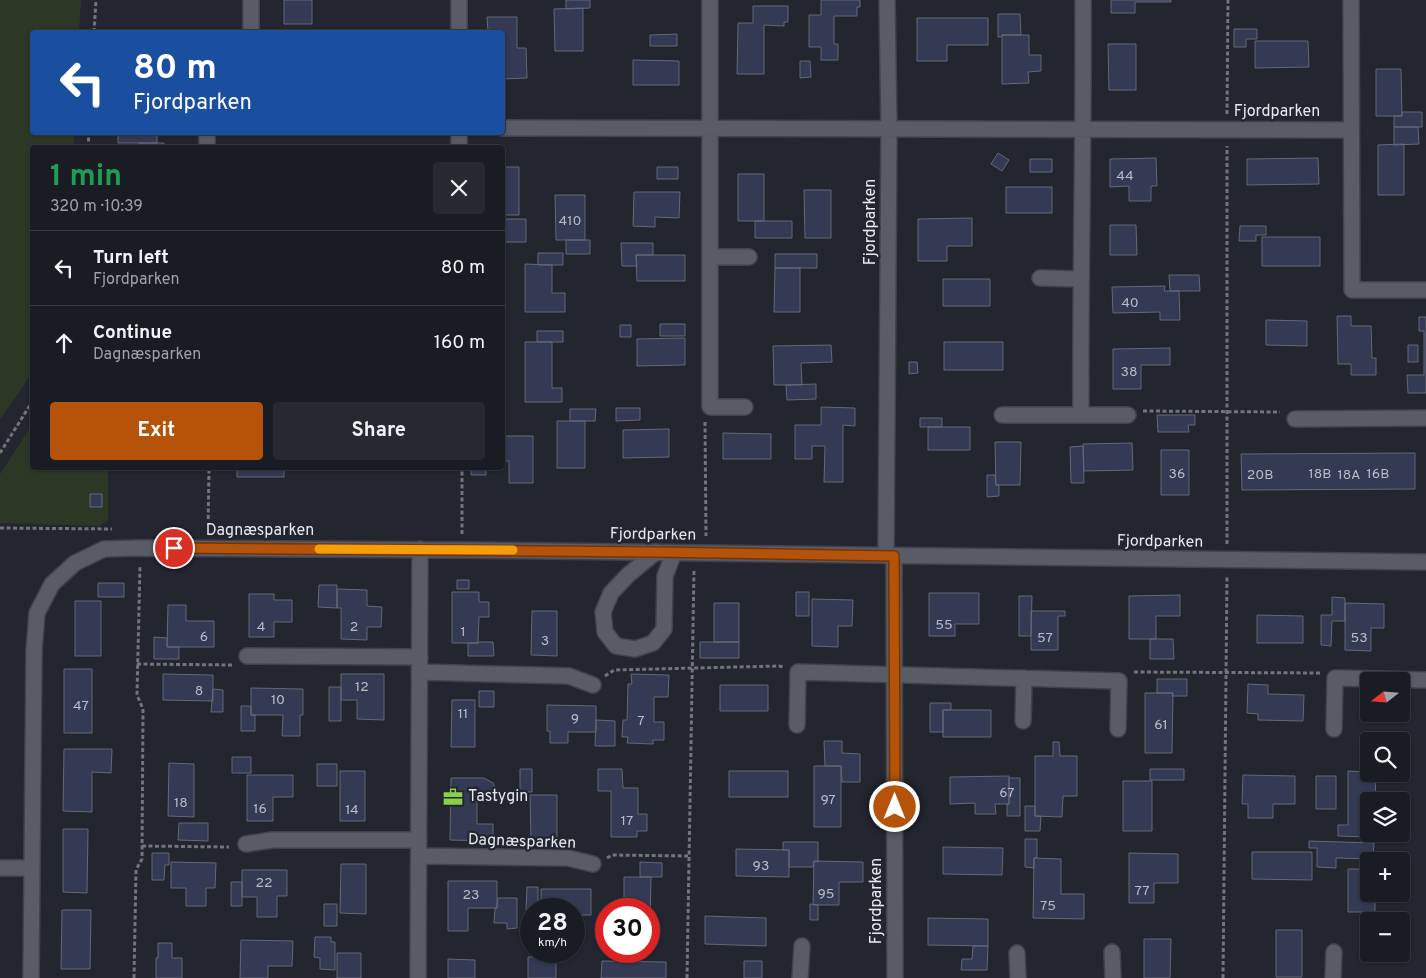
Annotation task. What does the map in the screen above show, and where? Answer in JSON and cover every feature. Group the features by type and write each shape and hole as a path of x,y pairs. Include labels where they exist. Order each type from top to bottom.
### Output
{"street":[{"path":"251,0 252,30"},
{"path":"459,30 460,0"},
{"path":"710,0 710,407 745,407"},
{"name":"Fjordparken","path":"887,0 890,556 895,674 895,978"},
{"path":"1081,414 1080,279 1084,129 1083,0"},
{"path":"1351,0 1352,290 1426,290"},
{"name":"Fjordparken","path":"505,128 1351,130"},
{"path":"710,256 749,257"},
{"path":"1040,278 1080,279"},
{"path":"1002,415 1128,415"},
{"path":"1295,419 1426,418"},
{"name":"Dagnæsparken","path":"31,978 34,650 37,613 52,584 74,563 104,549 420,549"},
{"path":"418,978 420,549"},
{"name":"Fjordparken","path":"420,549 1426,562"},
{"path":"656,552 628,575 611,593 603,612 606,632 616,646 635,649 653,643 664,629 665,576 674,553"},
{"path":"247,656 420,665 569,676 593,685"},
{"path":"797,725 798,672 1119,682 1118,729"},
{"path":"1023,721 1024,678"},
{"path":"1334,728 1335,678 1426,680"},
{"path":"246,844 272,840 419,840"},
{"name":"Dagnæsparken","path":"419,856 568,858 593,864"},
{"path":"0,868 32,868"},
{"path":"800,978 802,946"},
{"path":"1112,952 1113,978"},
{"path":"1333,978 1334,952"},
{"path":"1017,953 1018,978"}],"path":[{"path":"94,30 96,0"},
{"path":"1223,978 1227,560 1228,0"},
{"path":"0,453 30,405"},
{"path":"687,978 693,667 705,421 710,407"},
{"path":"1128,415 1138,411 1282,412 1295,419"},
{"path":"207,548 209,470"},
{"path":"461,550 462,470"},
{"path":"0,528 122,530"},
{"path":"134,978 136,870 142,859 143,710 137,694 140,548"},
{"path":"138,664 232,665 247,656"},
{"path":"593,685 614,670 780,666 798,672"},
{"path":"1119,682 1130,672 1320,673 1335,678"},
{"path":"142,846 229,847 246,844"},
{"path":"593,864 612,855 688,856"}],"green space":[{"path":"0,0 81,0 79,30 30,30 30,135 74,135 74,145 30,145 30,376 0,420"},
{"path":"30,428 30,470 108,470 108,520 100,526 0,523 0,474"}],"building":[{"path":"284,0 312,0 312,24 284,24"},
{"path":"566,0 590,0 590,8 566,9"},
{"path":"821,0 860,0 860,7 857,7 857,16 834,16 834,44 838,44 838,60 821,60 821,47 809,47 809,15 821,15"},
{"path":"1111,0 1171,0 1171,2 1135,2 1135,13 1111,13"},
{"path":"753,6 788,6 788,22 784,22 784,26 764,25 764,74 737,74 738,23 753,23"},
{"path":"583,8 583,51 555,51 554,9"},
{"path":"998,14 1020,14 1021,35 1002,35 998,37"},
{"path":"487,17 517,17 517,48 526,48 527,78 505,79 505,30 488,30"},
{"path":"917,18 988,18 988,45 947,45 947,61 917,61"},
{"path":"1234,29 1257,29 1257,39 1246,39 1246,47 1234,47"},
{"path":"677,34 677,46 650,46 650,35"},
{"path":"1002,35 1029,35 1029,55 1041,55 1041,71 1028,72 1029,83 1002,84"},
{"path":"1255,41 1308,41 1309,67 1255,68"},
{"path":"1108,44 1136,44 1136,90 1109,90"},
{"path":"633,60 679,61 679,85 633,85"},
{"path":"800,61 810,61 811,77 800,78"},
{"path":"1376,69 1401,69 1402,116 1376,116"},
{"path":"1402,112 1422,112 1422,127 1394,127 1394,116 1402,116"},
{"path":"1394,127 1418,127 1419,144 1394,145"},
{"path":"118,135 157,135 157,143 118,143"},
{"path":"139,143 164,143 164,145 139,145"},
{"path":"1404,144 1404,195 1378,195 1378,145"},
{"path":"998,153 1009,160 1002,171 991,164"},
{"path":"1156,158 1157,186 1151,186 1151,201 1129,201 1129,186 1110,187 1110,159"},
{"path":"1318,158 1319,184 1247,185 1247,159"},
{"path":"1030,159 1052,159 1052,172 1030,172"},
{"path":"505,167 519,167 519,215 505,215"},
{"path":"657,167 678,167 678,179 657,179"},
{"path":"738,174 764,174 764,221 738,221"},
{"path":"1006,187 1052,187 1052,213 1006,213"},
{"path":"804,190 831,190 831,238 805,238"},
{"path":"634,192 680,192 679,218 655,217 655,227 633,226"},
{"path":"555,195 585,195 585,240 556,240"},
{"path":"972,218 972,246 947,246 947,261 918,261 918,219"},
{"path":"505,219 526,219 526,242 505,242"},
{"path":"755,221 792,221 792,238 755,238"},
{"path":"1110,225 1136,225 1137,255 1110,255"},
{"path":"1240,226 1266,226 1266,235 1256,235 1256,241 1239,241"},
{"path":"1262,237 1320,237 1320,266 1262,266"},
{"path":"566,240 590,240 590,254 566,254"},
{"path":"621,243 653,243 653,255 636,255 637,266 622,266"},
{"path":"538,253 563,253 563,265 538,265"},
{"path":"775,254 817,254 817,268 775,268"},
{"path":"636,255 685,255 685,281 637,281"},
{"path":"525,264 552,265 552,293 565,293 565,312 525,312"},
{"path":"775,268 800,268 800,312 774,312"},
{"path":"1169,275 1199,275 1200,291 1170,291"},
{"path":"943,279 990,279 990,306 943,306"},
{"path":"1165,286 1164,291 1179,291 1180,320 1160,320 1160,312 1113,313 1112,287"},
{"path":"1337,316 1351,316 1351,326 1371,326 1372,358 1376,358 1376,375 1351,375 1351,364 1338,364"},
{"path":"1419,317 1426,317 1426,393 1408,393 1407,375 1424,375 1424,331 1419,331"},
{"path":"1266,320 1307,321 1307,346 1266,345"},
{"path":"660,324 685,324 685,336 660,336"},
{"path":"620,325 631,325 631,337 620,337"},
{"path":"537,331 563,331 563,342 537,342"},
{"path":"685,338 685,365 637,366 637,339"},
{"path":"525,342 552,342 552,388 562,388 562,402 525,402"},
{"path":"944,342 1003,342 1003,370 944,370"},
{"path":"831,345 832,362 801,363 802,385 774,385 773,346"},
{"path":"1408,345 1418,345 1418,362 1408,362"},
{"path":"1170,348 1170,365 1141,365 1141,389 1113,389 1113,349"},
{"path":"909,362 917,362 918,373 909,374"},
{"path":"816,384 816,399 787,400 786,385"},
{"path":"821,407 855,408 855,426 843,425 843,482 824,482 825,446 812,446 812,459 795,459 795,425 821,425"},
{"path":"616,408 640,408 640,420 616,421"},
{"path":"570,409 596,409 595,421 570,421"},
{"path":"1157,415 1195,415 1195,425 1188,425 1189,432 1158,432"},
{"path":"920,418 942,418 942,427 920,427"},
{"path":"557,421 585,421 585,468 557,468"},
{"path":"928,427 970,427 970,450 928,450"},
{"path":"669,429 669,457 623,458 623,430"},
{"path":"723,433 771,434 771,459 723,459"},
{"path":"505,436 533,436 533,483 509,483 509,461 505,461"},
{"path":"995,442 1021,442 1020,485 996,485"},
{"path":"1132,443 1133,470 1084,471 1083,444"},
{"path":"1083,446 1084,483 1071,483 1070,447"},
{"path":"1161,450 1189,450 1189,495 1161,495"},
{"path":"1415,453 1415,489 1242,490 1241,454"},
{"path":"237,470 284,470 284,477 237,477"},
{"path":"471,470 486,470 486,475 471,475"},
{"path":"987,475 995,475 996,485 999,485 999,496 987,497"},
{"path":"90,494 102,494 102,507 90,507"},
{"path":"457,580 469,580 469,589 457,589"},
{"path":"98,583 124,583 124,597 98,597"},
{"path":"319,585 337,585 337,608 318,607"},
{"path":"337,589 367,590 367,606 382,607 381,627 367,627 367,640 341,639 341,608 337,608"},
{"path":"452,592 479,592 479,602 489,602 489,617 479,617 478,643 452,643"},
{"path":"796,592 809,592 809,616 796,616"},
{"path":"929,593 979,593 979,624 955,624 955,636 929,636"},
{"path":"249,594 274,594 274,600 292,600 292,622 274,622 274,637 249,637"},
{"path":"1180,595 1180,616 1156,616 1156,639 1129,639 1129,596"},
{"path":"1019,596 1032,596 1031,636 1019,636"},
{"path":"1332,597 1345,598 1345,621 1332,621 1331,646 1321,645 1321,615 1332,615"},
{"path":"812,599 853,600 852,626 838,626 838,647 812,646"},
{"path":"75,601 101,601 101,656 75,656"},
{"path":"714,603 739,603 739,642 714,642"},
{"path":"1345,603 1384,604 1384,628 1371,628 1371,651 1345,650"},
{"path":"168,605 186,605 186,621 214,621 214,647 167,647"},
{"path":"532,611 557,611 557,656 531,655"},
{"path":"1031,611 1065,611 1065,616 1058,616 1058,650 1031,650"},
{"path":"1257,615 1303,616 1303,643 1257,643"},
{"path":"154,637 167,638 167,647 179,647 179,659 154,659"},
{"path":"1150,639 1173,639 1174,659 1150,659"},
{"path":"493,642 494,656 468,656 468,643"},
{"path":"700,642 739,642 739,658 700,658"},
{"path":"64,669 92,669 92,733 64,733"},
{"path":"163,674 213,675 213,701 163,700"},
{"path":"341,674 384,674 384,720 357,719 357,700 341,700"},
{"path":"631,674 669,675 668,697 654,697 654,722 664,722 664,740 653,740 653,744 627,743 628,737 622,737 623,720 627,720 628,684 632,684"},
{"path":"1157,679 1187,679 1187,696 1172,696 1173,693 1157,693"},
{"path":"1248,684 1268,685 1268,694 1304,695 1303,721 1258,720 1258,714 1247,713"},
{"path":"720,685 768,685 768,711 720,711"},
{"path":"329,687 341,687 341,721 329,721"},
{"path":"251,688 303,689 303,715 300,715 300,736 282,736 283,715 251,715"},
{"path":"213,689 223,690 223,712 211,712"},
{"path":"479,691 494,691 494,707 479,707"},
{"path":"1145,693 1173,693 1172,753 1145,753"},
{"path":"452,700 475,700 475,747 451,747"},
{"path":"930,703 951,703 951,710 943,710 943,732 930,732"},
{"path":"547,705 596,706 596,732 568,732 568,743 550,743 550,731 547,731"},
{"path":"241,706 251,706 251,715 255,715 255,731 241,731"},
{"path":"943,710 991,710 991,737 943,737"},
{"path":"596,720 615,721 615,746 595,746"},
{"path":"824,741 842,741 842,753 860,754 860,782 842,782 841,766 825,766"},
{"path":"1053,742 1059,742 1060,756 1077,756 1077,796 1063,796 1062,817 1035,816 1035,756 1053,756"},
{"path":"64,749 112,749 111,773 92,772 92,812 63,811"},
{"path":"232,757 251,757 251,773 232,773"},
{"path":"169,763 194,764 194,817 168,816"},
{"path":"317,764 337,764 337,786 317,786"},
{"path":"814,766 841,766 841,827 814,827"},
{"path":"520,769 532,769 532,792 520,792"},
{"path":"598,769 622,769 623,788 638,788 638,814 647,814 647,831 637,831 637,837 611,837 611,791 598,791"},
{"path":"1150,769 1184,769 1184,780 1150,780"},
{"path":"340,771 365,771 365,821 340,821"},
{"path":"729,771 788,771 788,797 729,797"},
{"path":"1348,771 1360,772 1360,782 1376,782 1375,792 1360,792 1360,837 1338,836 1338,825 1348,825"},
{"path":"247,775 293,775 293,797 273,797 273,821 247,821"},
{"path":"1243,775 1295,776 1295,804 1273,804 1273,818 1248,818 1248,804 1242,804"},
{"path":"1009,776 1009,804 995,804 996,814 975,814 975,803 950,804 950,777"},
{"path":"1316,776 1336,776 1336,809 1316,809"},
{"path":"451,778 484,778 493,783 495,788 489,798 477,798 477,824 493,824 493,841 450,840"},
{"path":"1009,778 1020,778 1020,816 1007,816"},
{"path":"1123,781 1152,781 1152,831 1123,831"},
{"path":"530,795 557,795 557,840 531,840"},
{"path":"1025,806 1035,806 1035,816 1041,816 1040,831 1025,831"},
{"path":"179,823 208,823 208,841 178,840"},
{"path":"63,829 88,829 87,893 63,892"},
{"path":"1025,839 1037,839 1037,858 1034,858 1034,868 1025,867"},
{"path":"1309,841 1374,843 1373,852 1360,852 1360,859 1336,858 1336,868 1317,867 1317,848 1309,848"},
{"path":"783,842 818,842 818,862 814,861 813,867 789,867 789,850 783,850"},
{"path":"943,847 1003,848 1002,875 943,874"},
{"path":"736,849 789,850 789,877 736,876"},
{"path":"1252,852 1312,852 1312,880 1252,879"},
{"path":"152,853 169,853 169,865 165,865 164,880 152,880"},
{"path":"1129,853 1178,854 1178,883 1154,883 1154,903 1129,903"},
{"path":"1034,858 1061,859 1061,894 1084,894 1084,919 1033,918"},
{"path":"814,861 863,862 863,882 839,882 839,905 813,905"},
{"path":"171,862 216,863 215,888 206,888 206,906 186,906 186,888 171,888"},
{"path":"640,862 662,863 662,877 640,877"},
{"path":"341,864 366,864 366,914 340,913"},
{"path":"1348,869 1360,869 1360,902 1375,902 1375,912 1348,912"},
{"path":"242,870 287,870 287,896 277,896 277,917 257,917 257,897 242,897"},
{"path":"624,877 651,877 651,898 624,898"},
{"path":"448,881 497,881 497,908 468,908 468,931 448,931"},
{"path":"231,882 242,882 242,906 231,906"},
{"path":"527,887 538,887 538,898 527,898"},
{"path":"541,889 591,889 591,915 585,915 585,898 541,898"},
{"path":"498,898 517,898 517,928 507,929 507,923 494,923"},
{"path":"324,904 337,904 337,926 324,926"},
{"path":"810,904 818,905 818,920 810,920"},
{"path":"62,910 91,910 90,969 61,969"},
{"path":"705,916 766,918 766,946 705,944"},
{"path":"928,918 988,919 988,946 928,945"},
{"path":"1276,930 1302,930 1302,977 1276,977"},
{"path":"315,937 331,937 331,942 335,942 335,970 320,969 320,958 314,957"},
{"path":"1144,939 1171,939 1170,978 1144,978"},
{"path":"241,940 293,941 292,966 268,966 268,978 240,978"},
{"path":"158,943 172,943 172,958 182,958 182,978 156,978"},
{"path":"973,946 988,946 987,970 961,970 962,959 972,959"},
{"path":"337,953 361,953 361,978 337,978"},
{"path":"448,959 475,960 475,978 448,978"},
{"path":"744,961 762,961 762,978 744,978"},
{"path":"666,962 666,978 601,978 602,963"},
{"path":"528,963 556,963 556,978 528,978"}],"slow traffic":[{"path":"319,549 513,550"}],"place":[{"name":"Tastygin","path":"453,797"}],"route":[{"path":"174,548 420,549 894,556 895,807"}]}
